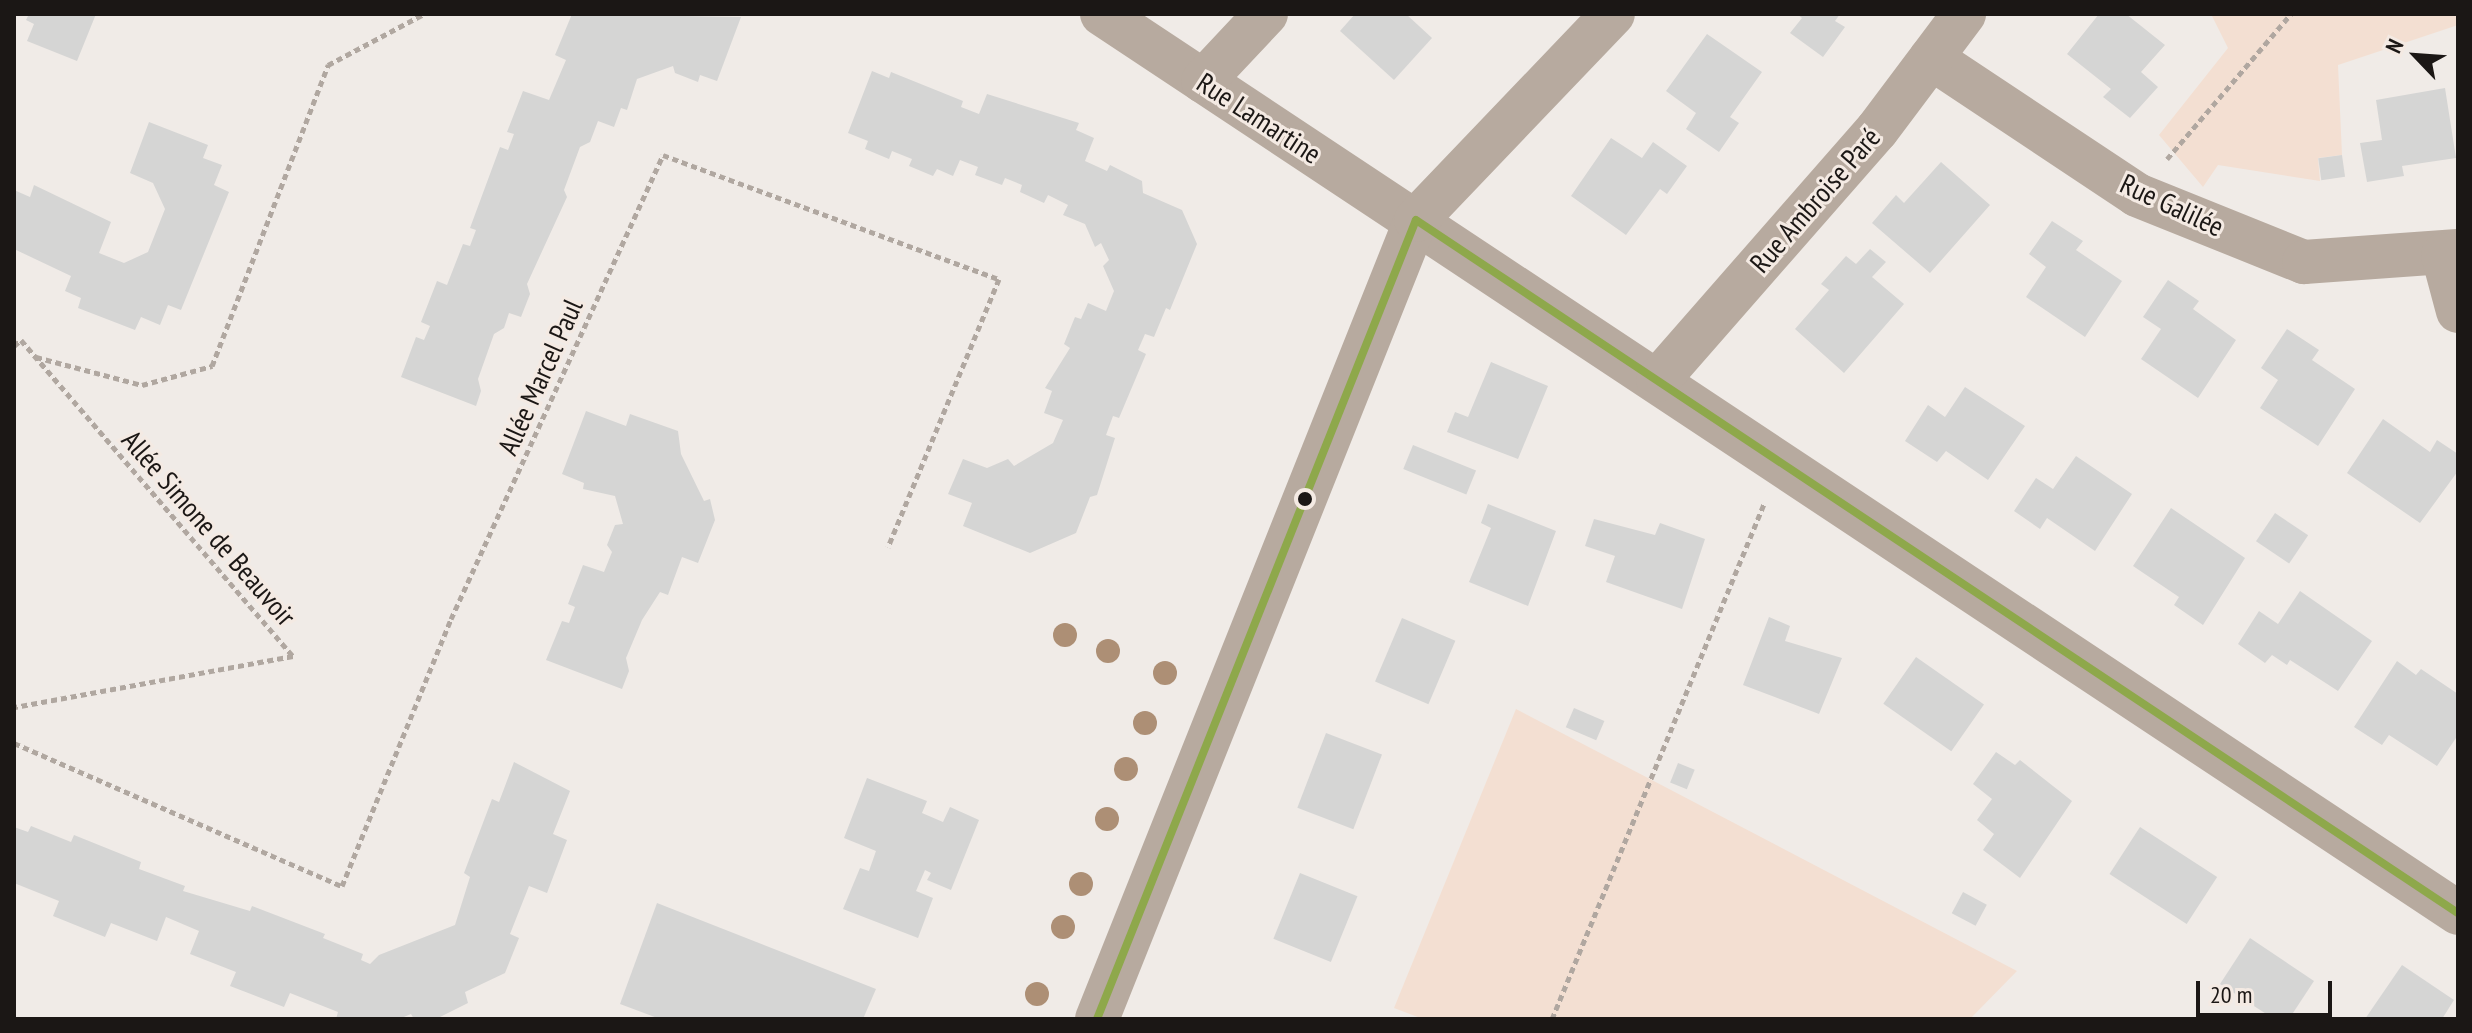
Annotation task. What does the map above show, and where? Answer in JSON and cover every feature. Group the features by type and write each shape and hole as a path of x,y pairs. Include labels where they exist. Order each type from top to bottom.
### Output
{"street":[{"name":"Rue Lamartine","path":"1102,14 2458,913"},
{"path":"1203,81 1266,14"},
{"path":"1097,1019 1416,220 1613,14"},
{"name":"Rue Ambroise Paré","path":"1658,380 1877,130 1964,14"},
{"name":"Rue Galilée","path":"1931,58 2137,195 2304,262 2451,253 2458,311"}],"path":[{"name":"Allée Simone de Beauvoir","path":"35,357 142,385 212,366 328,65 424,14"},
{"path":"2137,195 2291,14"},
{"name":"Allée Marcel Paul","path":"14,743 342,886 451,619 663,155 999,279 888,547"},
{"name":"Allée Simone de Beauvoir","path":"14,346 21,340 293,656 14,707"},
{"path":"1552,1019 1781,463"}],"shaded area":[{"path":"2211,14 2458,14 2458,25 2338,65 2342,155 2318,158 2320,181 2218,165 2203,187 2159,135 2228,48"},
{"path":"1516,709 2017,971 1970,1019 1423,1019 1394,1008"}],"building":[{"path":"29,14 96,14 77,61 27,41 34,24 26,20"},
{"path":"572,14 741,17 717,81 700,75 698,82 675,73 673,66 637,79 627,110 621,108 614,127 598,121 590,142 580,147 564,190 567,197 527,284 530,294 521,317 509,313 504,328 494,334 478,379 481,391 476,406 401,377 416,337 424,340 430,326 421,322 437,281 447,285 463,244 470,246 476,230 470,228 500,147 508,150 514,134 507,132 523,91 549,100 566,60 555,55"},
{"path":"1355,14 1406,14 1432,38 1394,80 1340,31"},
{"path":"1797,14 1840,14 1835,21 1845,27 1823,57 1790,33 1802,18"},
{"path":"2099,14 2126,14 2165,45 2141,72 2158,87 2130,118 2103,97 2111,89 2067,54"},
{"path":"1707,34 1762,72 1730,117 1739,123 1719,152 1686,129 1696,113 1666,91"},
{"path":"872,71 889,78 891,72 963,101 961,107 979,114 987,94 1079,123 1076,130 1094,138 1085,161 1107,171 1110,165 1142,181 1143,193 1182,210 1197,244 1170,310 1166,308 1154,337 1145,334 1138,350 1146,354 1119,418 1113,416 1106,435 1115,438 1097,495 1090,497 1076,533 1030,553 963,526 972,503 948,494 963,459 987,468 1008,459 1014,466 1053,443 1063,420 1044,413 1052,391 1045,388 1070,348 1064,344 1075,317 1081,319 1088,303 1106,311 1114,291 1103,266 1109,260 1101,243 1095,247 1085,224 1063,215 1068,205 1048,195 1044,203 1020,192 1022,185 1005,178 1002,185 975,175 978,167 960,160 953,176 937,169 933,176 909,166 912,159 892,151 889,159 865,149 868,141 848,133"},
{"path":"2445,88 2456,158 2402,166 2404,176 2367,182 2360,143 2382,140 2376,100"},
{"path":"149,122 208,145 203,158 222,165 214,185 229,192 181,310 168,305 160,325 141,317 135,330 78,308 81,298 65,291 71,276 14,249 14,190 30,197 34,185 111,222 99,253 124,263 148,252 165,209 153,183 130,173"},
{"path":"1611,138 1642,158 1653,142 1687,166 1667,194 1660,189 1626,235 1571,196"},
{"path":"2342,155 2345,177 2321,180 2318,158"},
{"path":"1941,162 1990,205 1930,273 1872,223 1896,195 1904,203"},
{"path":"2052,221 2083,241 2076,250 2122,281 2085,337 2026,297 2046,267 2029,254"},
{"path":"1870,249 1886,262 1872,277 1904,304 1844,373 1795,329 1829,290 1821,284 1846,256 1856,264"},
{"path":"2168,280 2199,301 2193,309 2236,340 2198,398 2141,359 2161,329 2143,317"},
{"path":"2287,329 2319,350 2312,360 2355,389 2318,446 2260,408 2278,380 2261,368"},
{"path":"1491,362 1548,386 1518,459 1447,432 1455,412 1468,417"},
{"path":"1965,387 2025,426 1988,480 1946,451 1937,462 1905,441 1928,405 1945,417"},
{"path":"586,411 626,426 630,414 678,431 681,454 704,501 710,499 715,520 698,563 682,557 668,595 660,592 642,620 626,658 629,671 622,689 546,660 562,621 569,623 575,607 568,604 583,565 604,572 612,552 607,545 615,525 623,524 615,496 583,489 584,483 562,474"},
{"path":"2383,419 2430,452 2437,440 2458,454 2458,471 2420,523 2347,473"},
{"path":"1413,445 1476,470 1466,495 1403,469"},
{"path":"2076,456 2132,494 2095,551 2047,518 2040,529 2014,511 2036,478 2053,489"},
{"path":"1488,504 1556,531 1528,606 1469,582 1491,528 1481,523"},
{"path":"2171,508 2245,558 2203,625 2174,605 2179,597 2133,566"},
{"path":"2275,513 2308,535 2289,564 2256,541"},
{"path":"1594,519 1655,535 1660,523 1705,539 1682,609 1606,582 1615,556 1585,546"},
{"path":"2300,591 2372,641 2338,691 2290,660 2287,665 2272,655 2265,663 2238,644 2259,611 2278,624"},
{"path":"1769,617 1790,626 1785,641 1842,658 1819,714 1743,685"},
{"path":"1402,618 1455,641 1428,704 1375,682"},
{"path":"1916,657 1984,705 1951,751 1883,704"},
{"path":"2397,661 2416,675 2421,669 2458,694 2458,735 2437,766 2389,735 2382,745 2354,727"},
{"path":"1574,708 1604,721 1596,740 1566,727"},
{"path":"1326,733 1382,755 1353,829 1297,808"},
{"path":"1996,752 2015,765 2020,760 2072,801 2020,878 1983,850 1994,834 1977,820 1992,799 1973,784"},
{"path":"514,762 570,791 553,834 567,840 547,893 529,886 510,934 519,938 505,973 465,992 468,1003 436,1019 414,1019 411,1014 399,1019 336,1019 338,1012 290,993 284,1007 230,986 236,972 190,954 199,931 166,917 157,941 111,923 105,937 53,916 59,901 14,883 14,827 28,832 31,826 71,842 74,835 141,862 139,869 185,886 183,891 250,911 252,906 325,934 323,938 363,954 361,960 370,964 379,955 455,925 470,877 464,873 492,799 499,802"},
{"path":"1678,763 1695,770 1687,789 1670,782"},
{"path":"867,778 927,801 922,813 943,822 950,807 979,820 951,890 927,880 931,873 925,870 916,891 933,898 918,938 843,909 860,868 869,871 876,851 844,838"},
{"path":"2140,827 2217,877 2187,924 2110,874"},
{"path":"1300,873 1357,896 1331,962 1273,939"},
{"path":"1963,892 1987,905 1976,926 1952,913"},
{"path":"657,903 876,989 863,1019 660,1019 620,1004"},
{"path":"2250,938 2314,981 2289,1019 2274,1019 2220,984"},
{"path":"2402,965 2454,1000 2442,1019 2365,1019"}],"transit line":[{"path":"1416,220 2458,913"},
{"path":"1097,1019 1416,220"}]}
